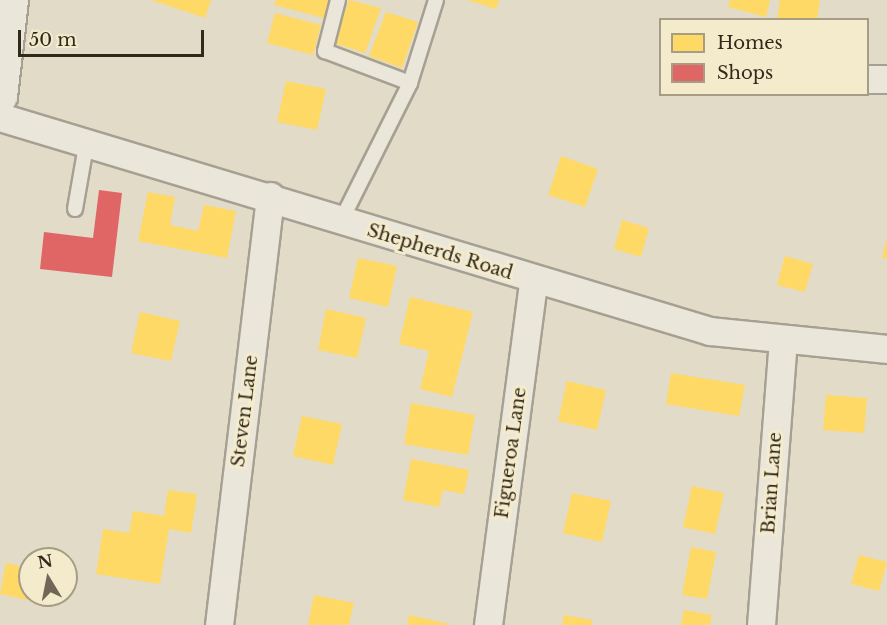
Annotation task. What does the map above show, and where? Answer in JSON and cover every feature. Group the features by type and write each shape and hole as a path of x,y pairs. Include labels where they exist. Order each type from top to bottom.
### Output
{"main road":[{"path":"0,96 11,0"}],"street":[{"path":"869,79 887,79"},
{"name":"Shepherds Road","path":"0,117 87,140 533,281 710,332 783,342 887,349"},
{"name":"Steven Lane","path":"219,625 270,196"},
{"name":"Figueroa Lane","path":"488,625 533,281"},
{"name":"Brian Lane","path":"761,625 783,342"}],"lane":[{"path":"339,0 325,51 410,83"},
{"path":"341,221 410,83 436,0"},
{"path":"75,209 87,140"}],"building: Homes":[{"path":"151,0 211,0 205,18"},
{"path":"276,0 329,0 324,18 274,5"},
{"path":"349,0 381,8 365,53 334,43"},
{"path":"467,0 499,0 496,9"},
{"path":"730,0 770,0 766,17 728,7"},
{"path":"780,0 820,0 817,18 777,18"},
{"path":"386,12 418,22 402,68 369,56"},
{"path":"275,13 321,25 313,55 267,43"},
{"path":"286,81 326,89 317,130 277,122"},
{"path":"561,156 598,169 585,207 548,195"},
{"path":"148,192 175,197 170,225 198,231 204,205 236,211 227,258 138,241"},
{"path":"622,220 649,228 641,257 614,249"},
{"path":"887,241 887,259 882,258"},
{"path":"785,256 813,264 805,292 777,285"},
{"path":"358,258 397,266 388,307 349,298"},
{"path":"410,297 473,312 452,397 420,389 429,351 399,344"},
{"path":"326,309 366,318 357,358 318,350"},
{"path":"140,312 180,321 171,361 131,353"},
{"path":"671,373 745,385 739,416 666,404"},
{"path":"567,381 606,390 597,430 558,421"},
{"path":"826,395 867,398 864,433 823,430"},
{"path":"411,403 475,415 468,455 404,444"},
{"path":"302,416 342,424 333,465 293,456"},
{"path":"411,459 469,470 464,494 443,490 439,507 403,500"},
{"path":"692,486 724,493 715,534 683,527"},
{"path":"168,490 197,494 191,533 169,529 160,584 96,574 103,529 129,533 133,511 164,516"},
{"path":"572,493 611,501 602,542 563,533"},
{"path":"691,547 716,552 707,599 682,595"},
{"path":"859,555 887,562 879,591 851,584"},
{"path":"6,563 18,566 18,598 0,594"},
{"path":"314,595 354,603 349,625 308,625"},
{"path":"684,610 712,615 710,625 681,625"},
{"path":"409,615 449,624 449,625 407,625"},
{"path":"564,615 592,620 592,625 562,625"}],"building: Shops":[{"path":"99,190 122,193 112,277 40,269 44,232 93,238"}]}
